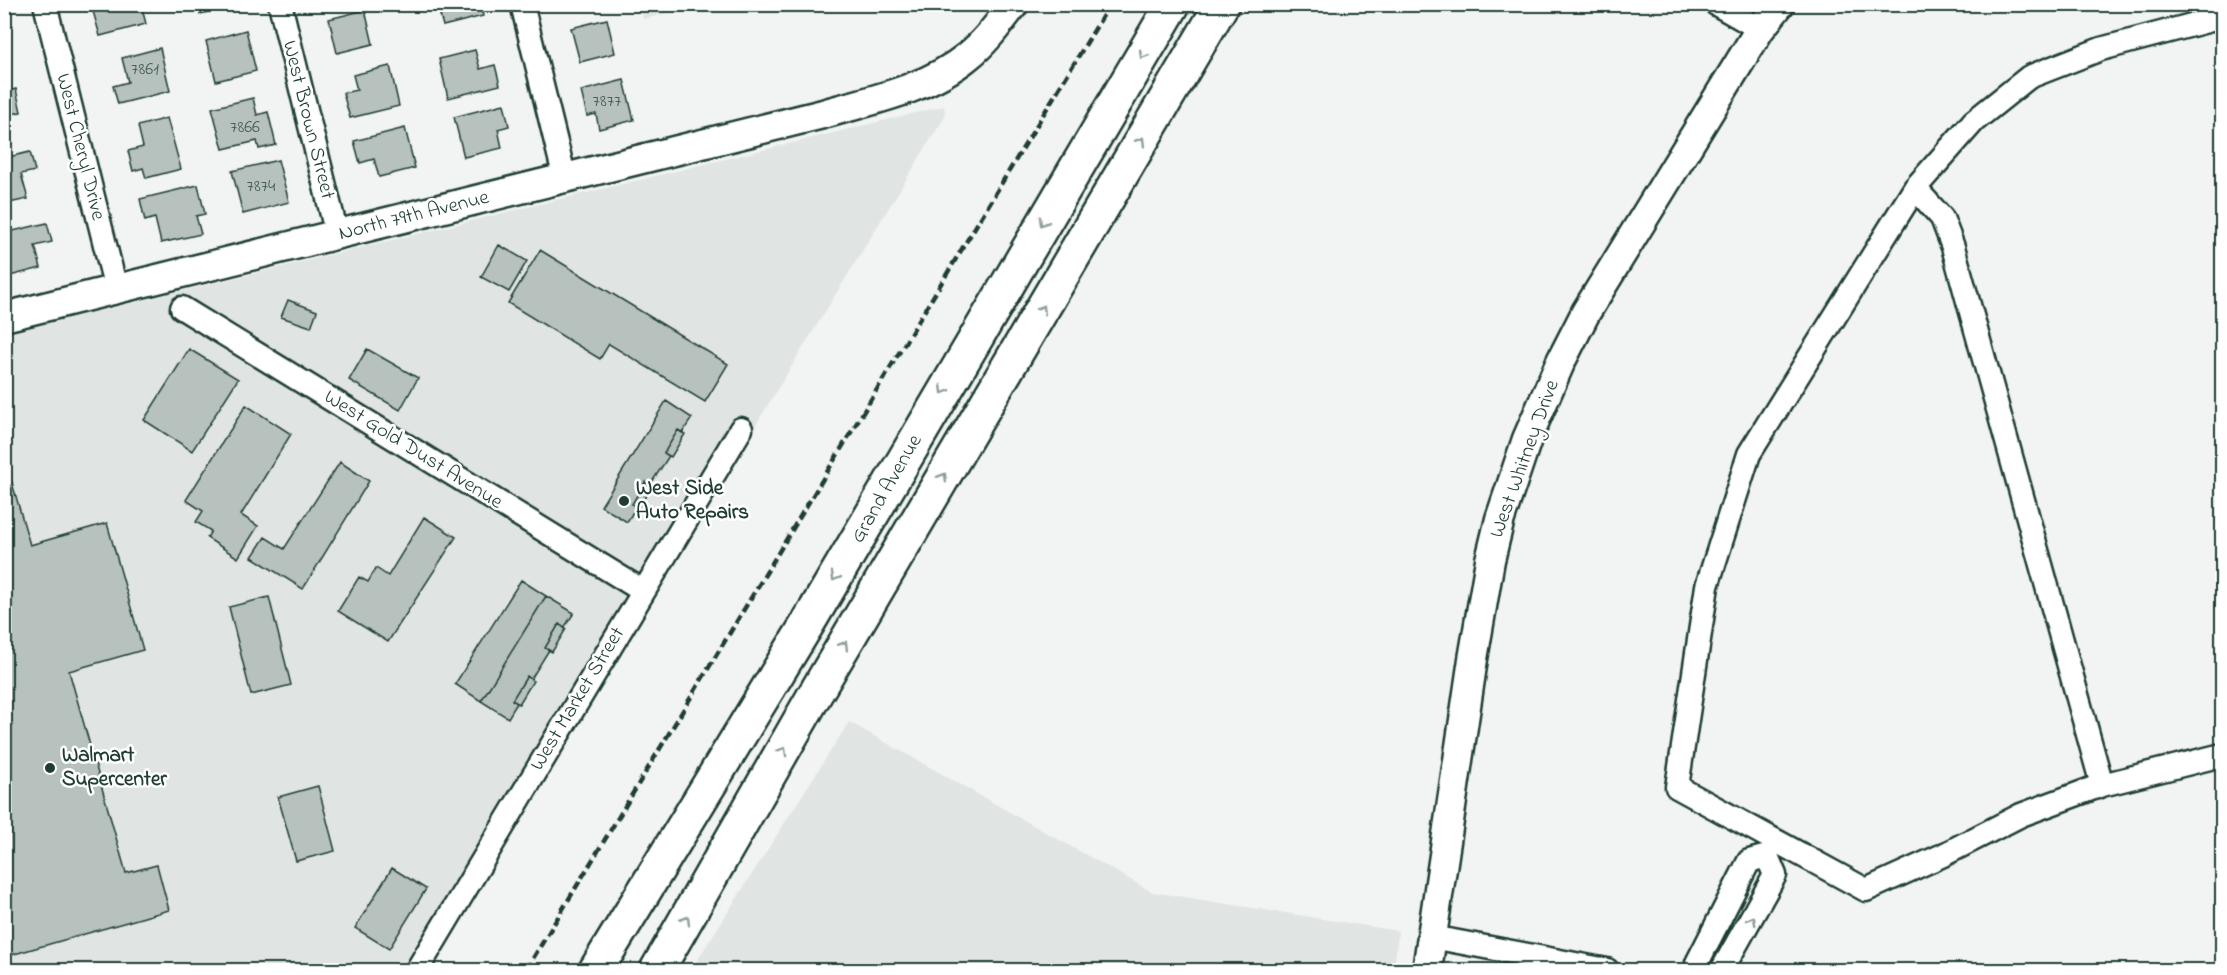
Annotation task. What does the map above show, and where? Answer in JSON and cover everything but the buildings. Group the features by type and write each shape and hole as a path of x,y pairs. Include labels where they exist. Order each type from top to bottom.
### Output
{"highway":[{"name":"Grand Avenue","path":"596,970 808,623 1173,4"},
{"name":"Grand Avenue","path":"657,970 826,675 1222,4"}],"street":[{"name":"West Cheryl Drive","path":"45,4 116,289"},
{"name":"West Brown Street","path":"280,4 337,235"},
{"path":"522,4 565,179"},
{"name":"North 79th Avenue","path":"4,316 823,114 940,76 969,56 1014,4"},
{"path":"1716,4 1760,29"},
{"name":"West Whitney Drive","path":"1427,970 1481,607 1500,519 1527,439 1561,361 1586,312 1760,29 1780,4"},
{"path":"2223,17 2101,49 2029,77 1974,121 1915,188 1749,454 1707,586 1677,787 1771,848 1866,890 1943,855 2021,815 2102,785 2223,755"},
{"path":"1915,188 1942,218 1953,247 2102,785"},
{"name":"West Gold Dust Avenue","path":"182,308 643,591"},
{"name":"West Market Street","path":"417,970 741,429"},
{"path":"1698,970 1697,963 1749,861 1771,848"},
{"path":"1722,970 1775,875 1771,848"},
{"path":"1432,937 1607,970"}],"shaded area":[{"path":"640,4 701,4 701,5 643,19"},
{"path":"944,106 945,116 750,434 431,970 5,970 5,334"},
{"path":"849,722 1152,892 1398,931 1394,970 691,970"}],"railway":[{"path":"526,970 1110,4"}],"place":[{"name":"West Side Auto Repairs","path":"624,501"},
{"name":"Walmart Supercenter","path":"50,768"}]}
